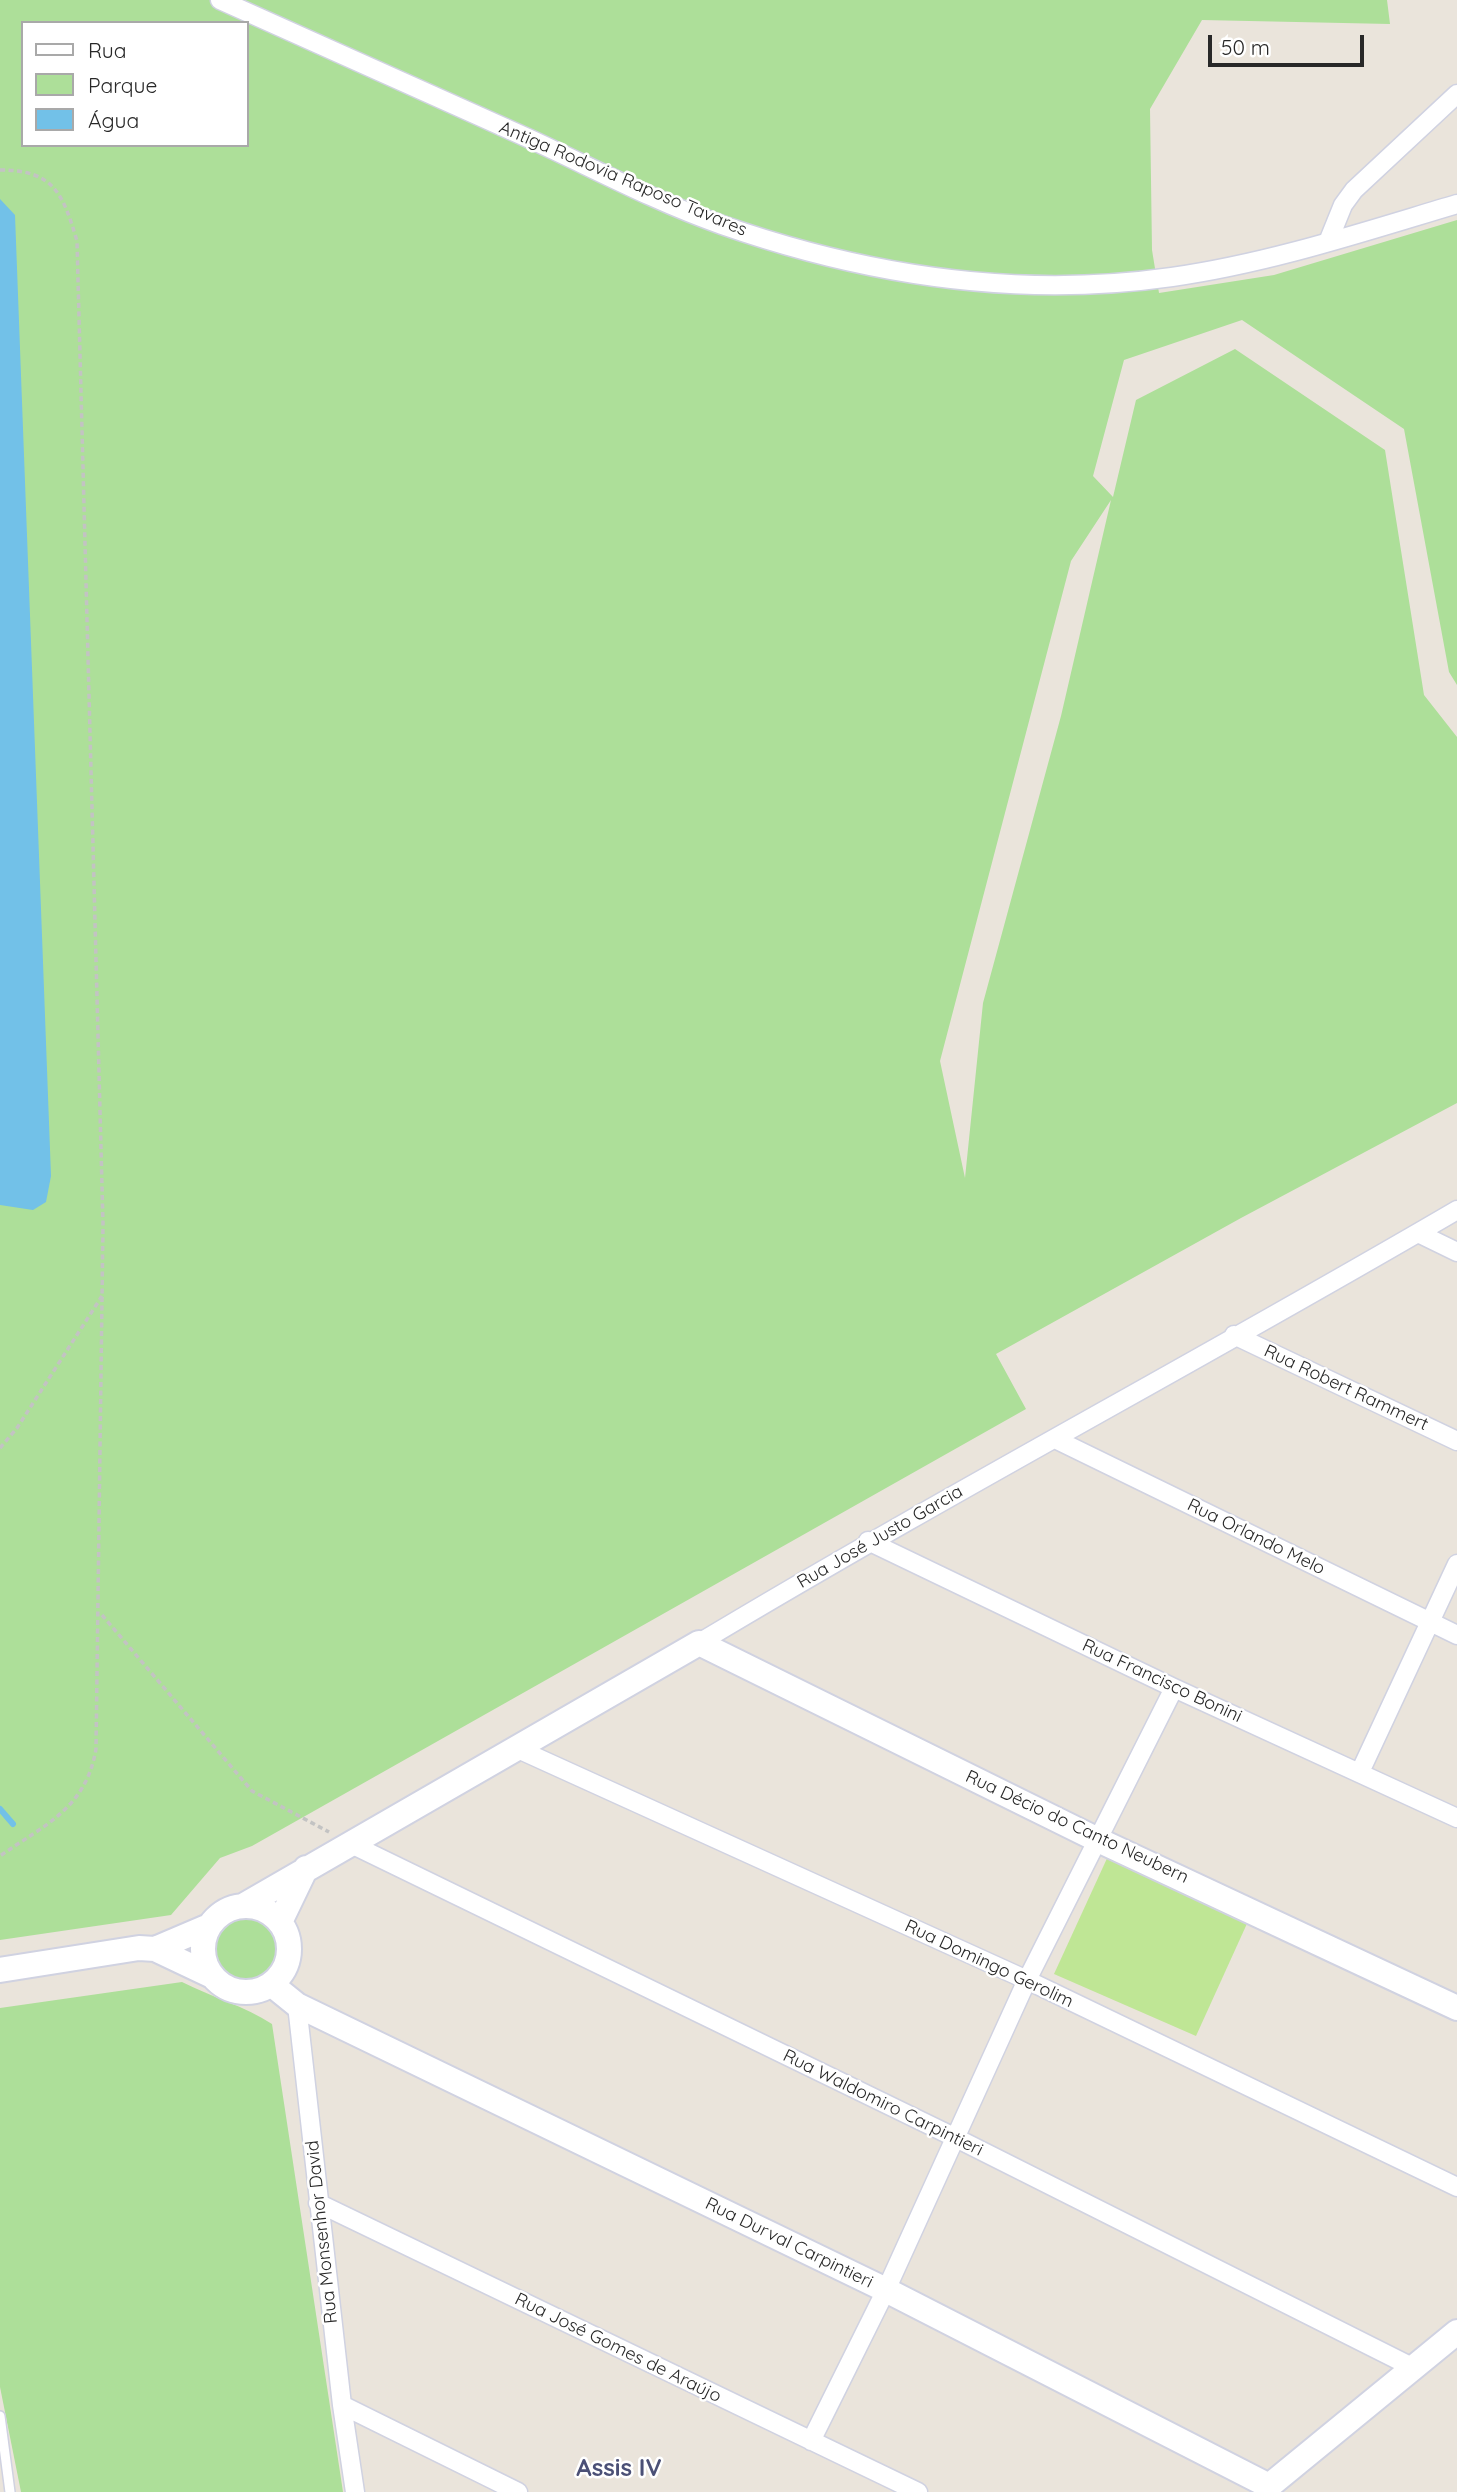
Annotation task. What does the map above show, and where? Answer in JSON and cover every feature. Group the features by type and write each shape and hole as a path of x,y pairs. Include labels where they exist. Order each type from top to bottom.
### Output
{"street":[{"name":"Antiga Rodovia Raposo Tavares","path":"220,0 718,224 811,253 899,274 987,284 1082,285 1170,277 1266,261 1457,204"},
{"path":"1328,242 1343,205 1354,190 1457,94"},
{"name":"Rua José Justo Garcia","path":"243,1906 518,1749 869,1541 1055,1439 1457,1210"},
{"path":"1418,1233 1457,1252"},
{"name":"Rua Robert Rammert","path":"1234,1335 1457,1441"},
{"name":"Rua Orlando Melo","path":"1055,1439 1457,1634"},
{"name":"Rua Francisco Bonini","path":"869,1541 1174,1688 1457,1818"},
{"path":"1360,1772 1457,1564"},
{"name":"Rua Décio do Canto Neubern","path":"699,1643 1096,1839 1457,2007"},
{"path":"811,2441 887,2290 1027,1980 1174,1688"},
{"name":"Rua Domingo Gerolim","path":"518,1749 1027,1980 1457,2187"},
{"name":"Rua Waldomiro Carpintieri","path":"351,1844 954,2137 1412,2368"},
{"path":"280,1922 306,1868"},
{"path":"0,1970 139,1948 156,1949 212,1976 233,1990 245,1992 271,1984 281,1975 289,1948 280,1922 269,1913 243,1906 217,1916 208,1926 156,1949"},
{"path":"208,1926 202,1953 212,1976"},
{"path":"271,1984 297,2005"},
{"name":"Rua Monsenhor David","path":"297,2005 342,2405 355,2492"},
{"name":"Rua Durval Carpintieri","path":"297,2005 887,2290 1268,2490"},
{"name":"Rua José Gomes de Araújo","path":"318,2203 918,2492"},
{"path":"1268,2490 1457,2332"},
{"path":"342,2405 518,2492"}],"lane":[{"path":"0,2416 10,2492"}],"path":[{"path":"0,170 17,170 52,183 66,203 77,241 103,1293 101,1614 96,1749 87,1783 70,1807 0,1856"},
{"path":"0,1448 17,1428 103,1293"},
{"path":"101,1614 252,1791 351,1844"}],"green space":[{"path":"0,0 1387,0 1390,24 1202,20 1150,109 1152,250 1159,293 1274,275 1457,220 1457,685 1449,672 1404,429 1242,320 1124,360 1093,476 1113,497 1136,400 1235,349 1385,450 1424,695 1457,737 1457,1103 1241,1218 996,1354 1026,1409 252,1846 220,1858 171,1915 0,1940","holes":["1111,500 1061,716 983,1003 965,1178 940,1061 1071,561"]},
{"path":"1109,1854 1250,1917 1196,2036 1054,1974"},
{"path":"251,1916 272,1931 278,1943 276,1963 268,1974 251,1984 237,1984 220,1974 212,1963 210,1943 220,1926 231,1918"},
{"path":"182,1982 272,2024 343,2492 21,2492 0,2387 0,2008"}],"water":[{"path":"0,199 15,215 51,1176 46,1202 33,1210 0,1205"}],"waterway":[{"path":"0,1809 13,1824"}],"district":[{"name":"Assis IV","path":"619,2469"}]}
